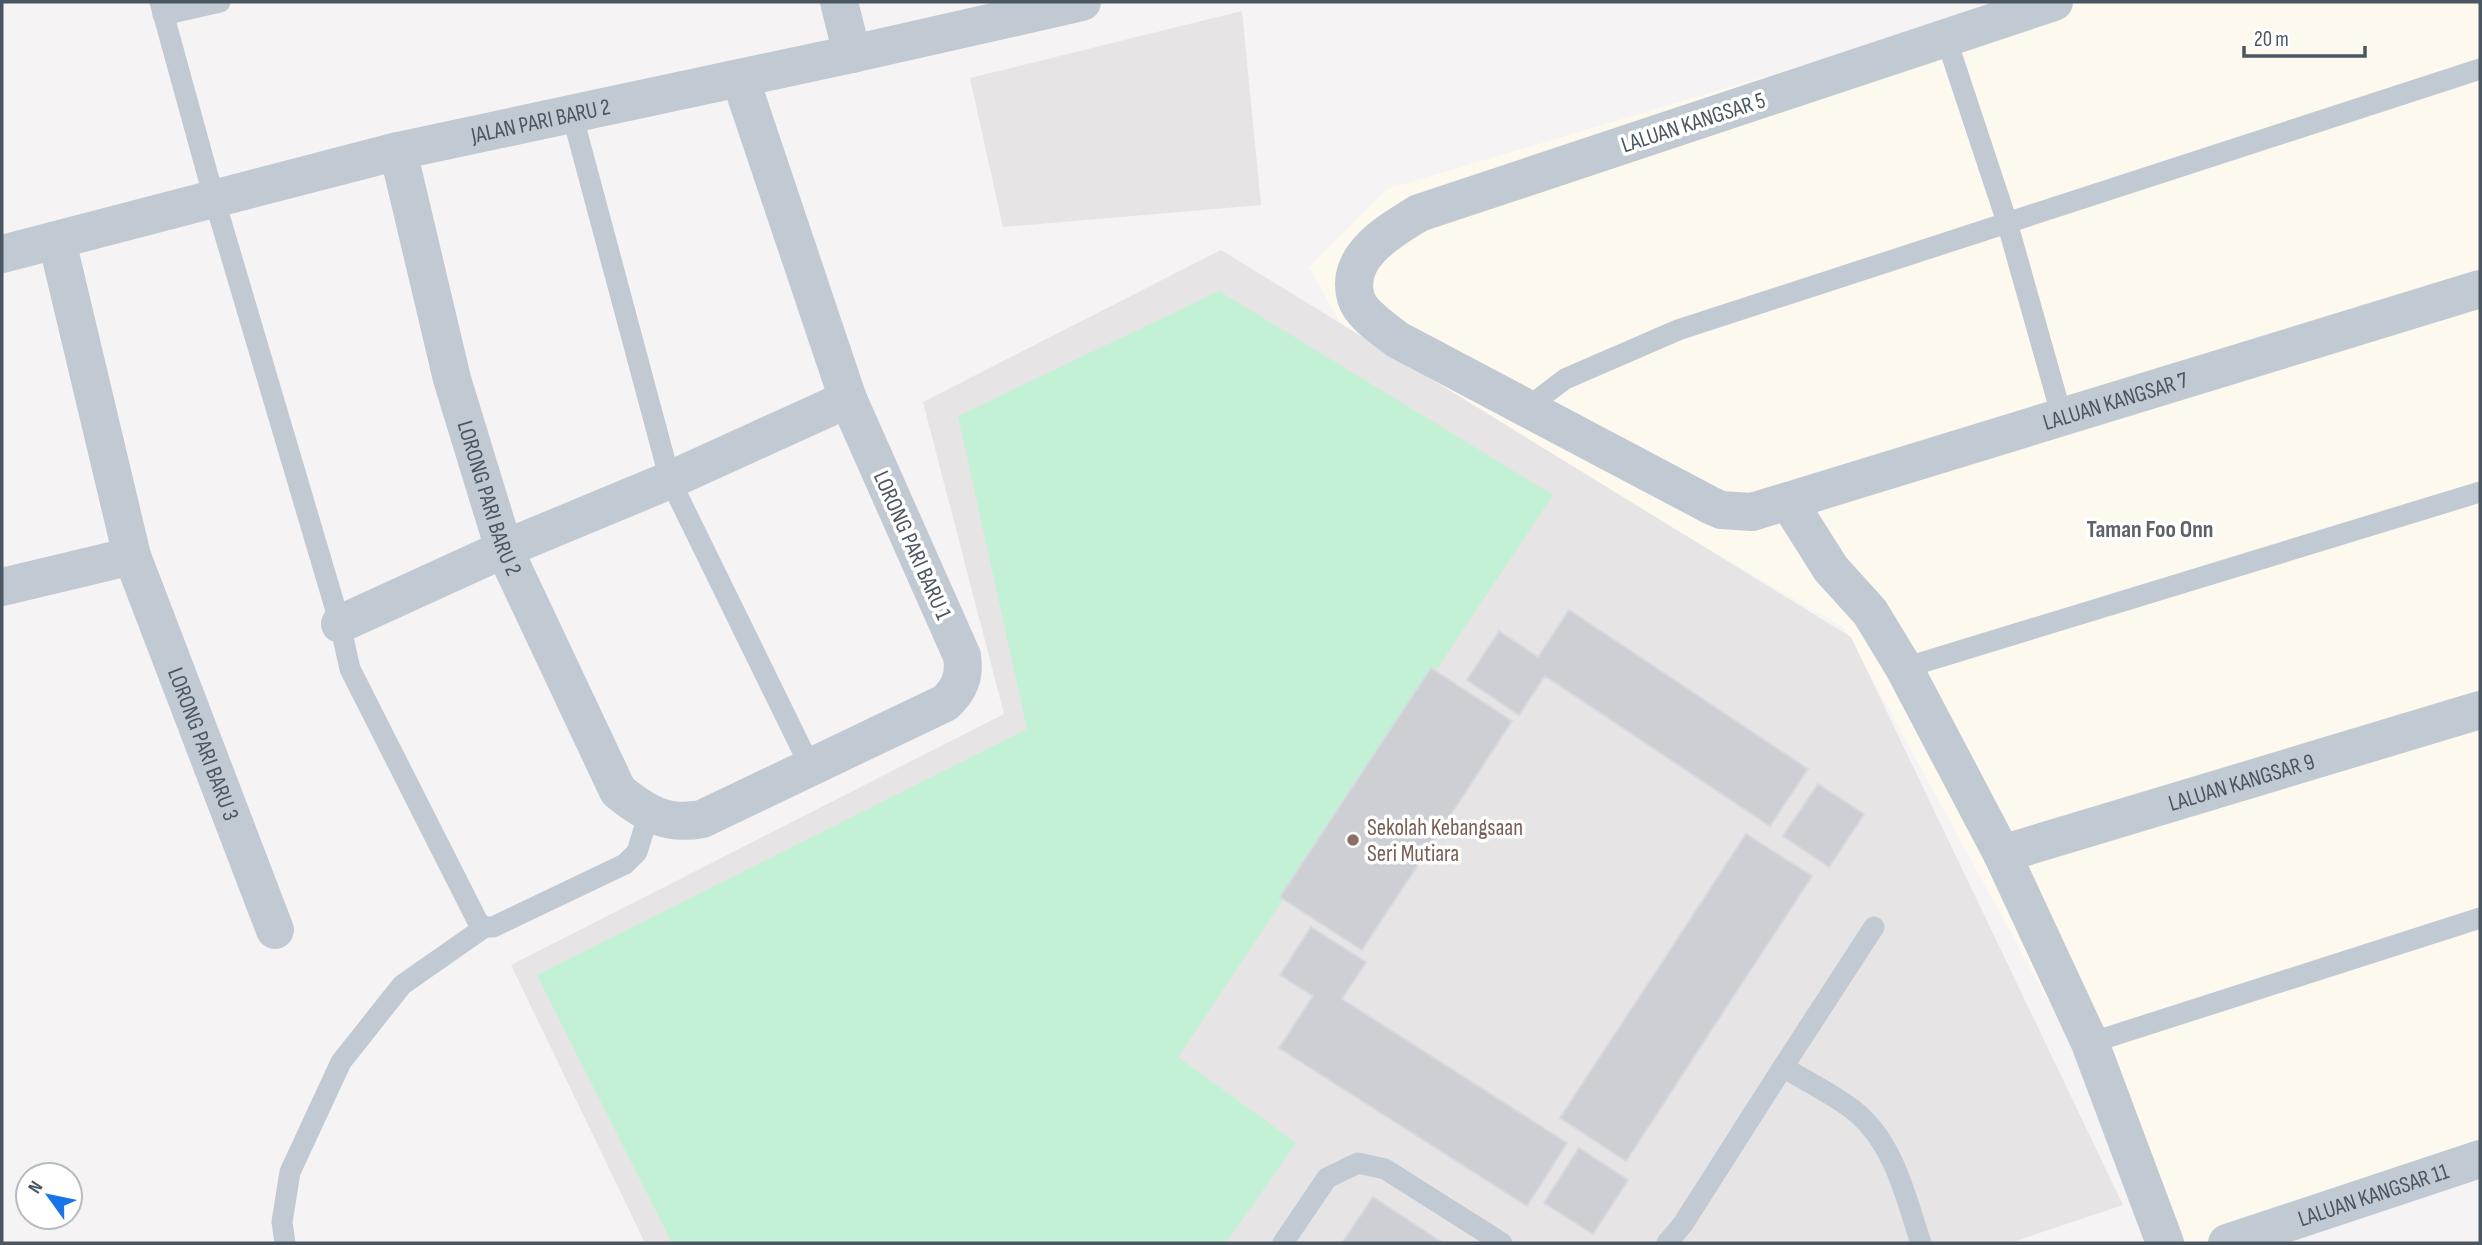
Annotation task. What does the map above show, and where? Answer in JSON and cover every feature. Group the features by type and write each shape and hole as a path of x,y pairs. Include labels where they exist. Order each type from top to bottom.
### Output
{"street":[{"path":"839,2 852,54"},
{"name":"JALAN PARI BARU 2","path":"2,254 398,151 852,54 1033,7 1082,2"},
{"name":"LALUAN KANGSAR 5","path":"1533,412 1398,340 1370,317 1356,300 1354,275 1366,251 1387,233 1419,213 2054,2"},
{"name":"LORONG PARI BARU 1","path":"649,813 683,823 702,819 945,703 962,682 964,668 962,656 848,399 740,78"},
{"name":"LORONG PARI BARU 2","path":"398,151 452,379 504,549 618,792 649,813"},
{"name":"LORONG PARI BARU 3","path":"57,241 132,556 275,930"},
{"name":"LALUAN KANGSAR 7","path":"1533,412 1710,505 1721,510 1752,512 2480,289"},
{"path":"340,624 504,549 670,480 848,399"},
{"path":"1788,501 1831,569 1870,612 1904,668 2002,854 2091,1044 2165,1243"},
{"path":"2,587 132,556"},
{"name":"LALUAN KANGSAR 9","path":"2002,854 2480,710"},
{"name":"LALUAN KANGSAR 11","path":"2227,1243 2480,1159"}],"lane":[{"path":"220,2 161,8 214,198 340,624 350,669 478,922 493,927 625,864 637,852 649,813"},
{"path":"1946,38 2007,222 2062,417"},
{"path":"1533,412 1540,398 1565,379 1678,330 2480,69"},
{"path":"572,114 670,480 811,768"},
{"path":"1904,668 2480,492"},
{"path":"2091,1044 2480,918"},
{"path":"285,1243 282,1222 290,1172 341,1062 402,985 485,926"},
{"path":"1667,1243 1683,1224 1874,926"},
{"path":"1783,1067 1857,1112 1878,1135 1892,1159 1922,1243"},
{"path":"1283,1243 1327,1178 1358,1163 1385,1169 1502,1243"}],"shaded area":[{"path":"2015,2 2480,2 2480,1177 2265,1243 2180,1243 1845,629 1348,337 1309,267 1387,189"},
{"path":"1242,11 1261,205 1003,227 970,78"},
{"name":"Sekolah Kebangsaan Seri Mutiara","path":"1221,250 1851,637 2123,1205 2010,1243 645,1243 511,965 1004,714 923,402"}],"green space":[{"path":"1219,291 1553,495 1178,1057 1296,1143 1226,1243 672,1243 537,975 1027,729 958,416"}],"building":[{"path":"1569,610 1808,769 1770,826 1545,676 1519,715 1467,680 1499,631 1538,657"},
{"path":"1431,668 1512,721 1362,950 1280,897"},
{"path":"1818,784 1864,814 1829,867 1783,836"},
{"path":"1746,834 1812,876 1626,1161 1560,1118"},
{"path":"1311,927 1366,962 1342,999 1567,1143 1527,1206 1279,1048 1313,996 1280,975"},
{"path":"1579,1148 1628,1180 1593,1234 1544,1203"},
{"path":"1373,1197 1443,1243 1342,1243"}],"place":[{"name":"Sekolah Kebangsaan Seri Mutiara","path":"1353,840"}],"district":[{"name":"Taman Foo Onn","path":"2150,529"}]}
